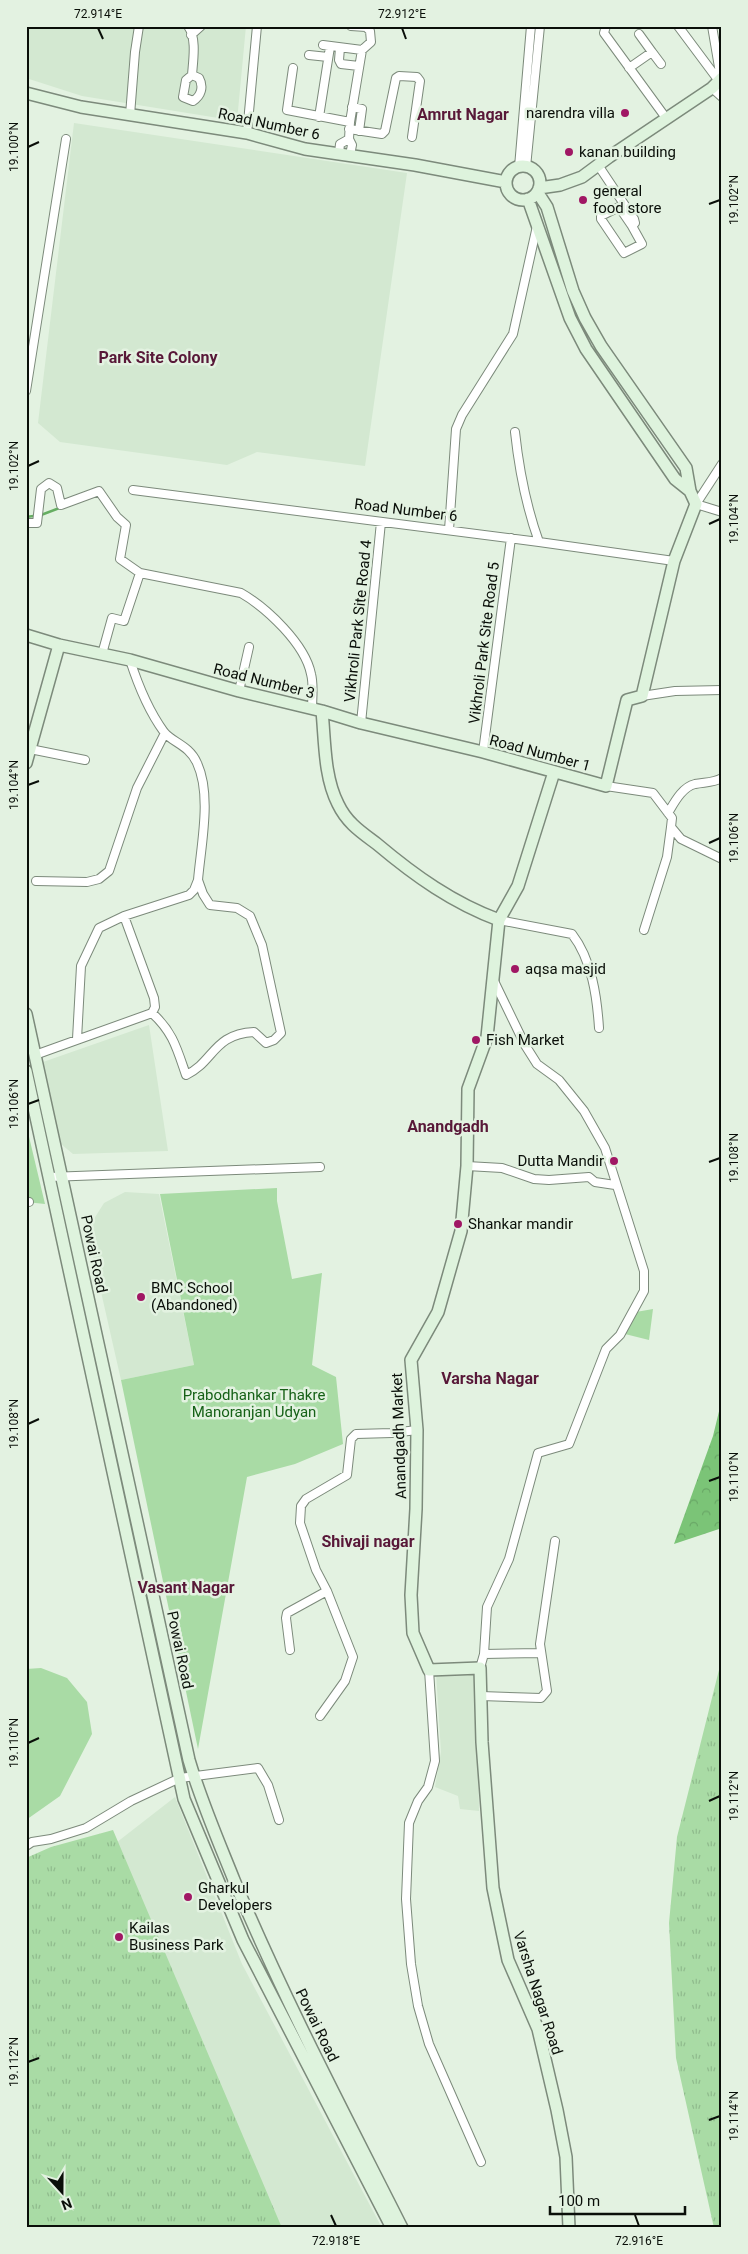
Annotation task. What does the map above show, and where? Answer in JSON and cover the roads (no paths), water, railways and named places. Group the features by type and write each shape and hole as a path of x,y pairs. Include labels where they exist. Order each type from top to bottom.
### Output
{"street":[{"path":"130,115 139,26"},
{"path":"188,26 191,35 192,75"},
{"path":"191,35 201,26"},
{"path":"247,133 257,26"},
{"path":"344,154 352,145 349,139 352,107 362,50 371,42 370,31 366,27 351,26"},
{"path":"523,167 531,26"},
{"path":"523,167 540,26"},
{"path":"606,26 604,33 666,118"},
{"path":"678,26 718,82"},
{"path":"712,26 718,82 722,97"},
{"path":"639,34 661,64"},
{"path":"319,117 328,57 327,46 362,50"},
{"path":"340,48 339,60 341,64 359,66"},
{"path":"629,68 652,52"},
{"path":"309,55 328,57"},
{"path":"293,68 287,110 319,117 350,126 360,131 382,134 385,131 396,78 399,76 417,77 420,81 412,137"},
{"path":"718,82 582,177 539,190 528,199 522,200 512,196 506,187 506,182 511,172 523,167 536,172 540,182 539,190 548,206 573,291 584,318 601,346 686,468 690,491 696,504 722,512"},
{"name":"Road Number 6","path":"26,93 81,107 247,133 305,149 506,182"},
{"path":"352,107 362,109 360,131"},
{"path":"26,391 66,139"},
{"path":"598,165 634,219 635,223 632,226"},
{"path":"528,199 572,323 586,349 676,479 690,491"},
{"path":"619,207 632,226 642,244 624,253 601,219 601,216 619,207"},
{"path":"449,530 456,428 462,415 513,334 537,226"},
{"path":"545,250 558,244"},
{"path":"572,323 584,318"},
{"path":"622,401 634,393"},
{"path":"515,432 518,464 530,519 539,542"},
{"path":"654,448 666,440"},
{"path":"642,696 674,561 696,504 722,464"},
{"path":"26,523 37,523 41,489 50,483 57,488 61,505 99,491 117,517 126,525 120,559 140,573 241,593 252,599 294,639 312,675 317,710"},
{"name":"Road Number 6","path":"133,490 209,498 674,561"},
{"name":"Vikhroli Park Site Road 4","path":"361,723 381,522"},
{"name":"Vikhroli Park Site Road 5","path":"483,752 511,538"},
{"path":"102,654 112,618 124,621 140,573"},
{"name":"Road Number 3","path":"26,635 59,645 130,660 239,691 317,710 328,769 337,803 348,822 396,860 446,895 471,910 499,920"},
{"path":"26,763 59,645"},
{"path":"239,691 249,647"},
{"path":"77,1039 81,966 99,928 124,916 189,894 194,890 198,880 204,784 197,762 184,745 165,733 140,693 130,660"},
{"path":"606,786 627,700 675,691 719,688 722,690"},
{"name":"Road Number 1","path":"317,710 361,723 483,752 606,786 653,793 672,818 667,857 644,930"},
{"path":"36,882 86,882 99,879 108,871 137,788 165,733"},
{"path":"30,749 85,760"},
{"name":"Anandgadh Market","path":"429,1670 413,1633 410,1595 416,1509 417,1430 411,1360 438,1312 461,1231 468,1166 468,1089 487,1037 499,920 518,886 554,772"},
{"path":"668,813 680,795 692,785 715,782 722,778"},
{"path":"671,827 681,839 720,857 722,848"},
{"path":"152,1013 166,1026 186,1076 194,1072 216,1047 238,1032 254,1032 266,1043 274,1040 281,1033 262,945 250,916 237,908 210,905 203,894 198,880"},
{"path":"35,1055 152,1013 155,1007 154,998 124,916"},
{"path":"499,920 572,934 580,944 588,968 597,1000 599,1028"},
{"path":"481,2162 429,2044 418,2006 412,1964 406,1899 409,1823 418,1802 428,1787 435,1761 429,1670 480,1668 484,1654 487,1607 509,1559 538,1453 569,1444 606,1349 620,1335 644,1291 644,1271 615,1185 605,1148 584,1111 559,1080 538,1064 525,1045 494,980"},
{"name":"Powai Road","path":"26,1014 166,1655 200,1798 257,1934 309,2044 402,2228"},
{"name":"Powai Road","path":"26,1071 31,1116 49,1177 184,1799 243,1940 392,2228"},
{"path":"468,1166 502,1168 534,1179 549,1180 589,1177 595,1182 615,1185"},
{"path":"49,1177 320,1167"},
{"path":"320,1716 346,1681 353,1657 316,1570 300,1523 301,1506 306,1499 347,1474 351,1439 356,1434 417,1430"},
{"path":"481,1696 541,1698 545,1696 547,1691 540,1644 555,1541"},
{"path":"290,1650 287,1613 326,1590"},
{"path":"484,1654 541,1653"},
{"path":"154,1658 166,1655"},
{"name":"Varsha Nagar Road","path":"480,1668 482,1742 493,1888 508,1960 538,2029 557,2110 566,2157 569,2228"},
{"path":"26,1846 32,1842 51,1839 86,1828 132,1801 180,1778 258,1768 268,1785 279,1820"}],"waterway":[{"path":"26,517 41,515 62,507"}],"place":[{"name":"narendra villa","path":"625,113"},
{"name":"kanan building","path":"569,152"},
{"name":"general food store","path":"583,200"},
{"name":"aqsa masjid","path":"515,969"},
{"name":"Fish Market","path":"476,1040"},
{"name":"Dutta Mandir","path":"614,1161"},
{"name":"Shankar mandir","path":"458,1224"},
{"name":"BMC School (Abandoned)","path":"141,1297"},
{"name":"Gharkul Developers","path":"188,1897"},
{"name":"Kailas Business Park","path":"119,1937"}],"district":[{"name":"Amrut Nagar","path":"463,114"},
{"name":"Park Site Colony","path":"158,357"},
{"name":"Anandgadh","path":"448,1126"},
{"name":"Varsha Nagar","path":"490,1378"},
{"name":"Shivaji nagar","path":"368,1541"},
{"name":"Vasant Nagar","path":"186,1587"}],"park label":[{"name":"Prabodhankar Thakre Manoranjan Udyan","path":"254,1404"}]}
